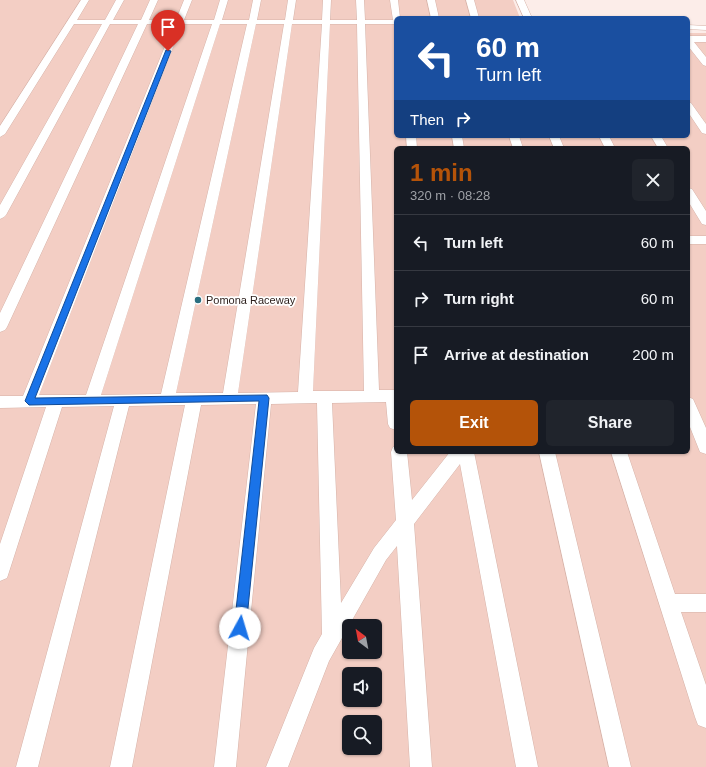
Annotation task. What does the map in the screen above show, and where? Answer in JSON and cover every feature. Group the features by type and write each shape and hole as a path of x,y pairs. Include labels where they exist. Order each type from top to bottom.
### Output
{"lane":[{"path":"0,134 85,0"},
{"path":"0,215 120,0"},
{"path":"0,327 154,0"},
{"path":"29,401 188,0"},
{"path":"92,400 224,0"},
{"path":"167,399 257,0"},
{"path":"230,398 292,0"},
{"path":"305,397 327,0"},
{"path":"360,0 372,396"},
{"path":"394,0 396,16"},
{"path":"431,0 435,16"},
{"path":"470,0 474,16"},
{"path":"520,0 527,16"},
{"path":"71,22 394,22"},
{"path":"690,28 706,28"},
{"path":"690,40 706,39"},
{"path":"690,43 706,63"},
{"path":"690,108 706,131"},
{"path":"690,194 706,221"},
{"path":"690,240 706,240"},
{"path":"0,402 394,396"},
{"path":"324,397 332,636"},
{"path":"226,767 264,398"},
{"path":"121,767 194,399"},
{"path":"27,767 123,400"},
{"path":"0,572 56,401"},
{"path":"690,408 706,447"},
{"path":"399,454 421,767"},
{"path":"277,767 321,655 332,636 380,554 458,454"},
{"path":"466,454 527,767"},
{"path":"547,454 620,767"},
{"path":"620,454 706,717"},
{"path":"669,603 706,603"}],"shaded area":[{"name":"Pomona Raceway","path":"0,0 513,0 519,16 394,16 394,138 690,138 690,33 706,33 706,767 0,767"}],"place":[{"name":"Pomona Raceway","path":"198,300"}],"route":[{"path":"168,51 29,401 264,398 240,628"}]}
